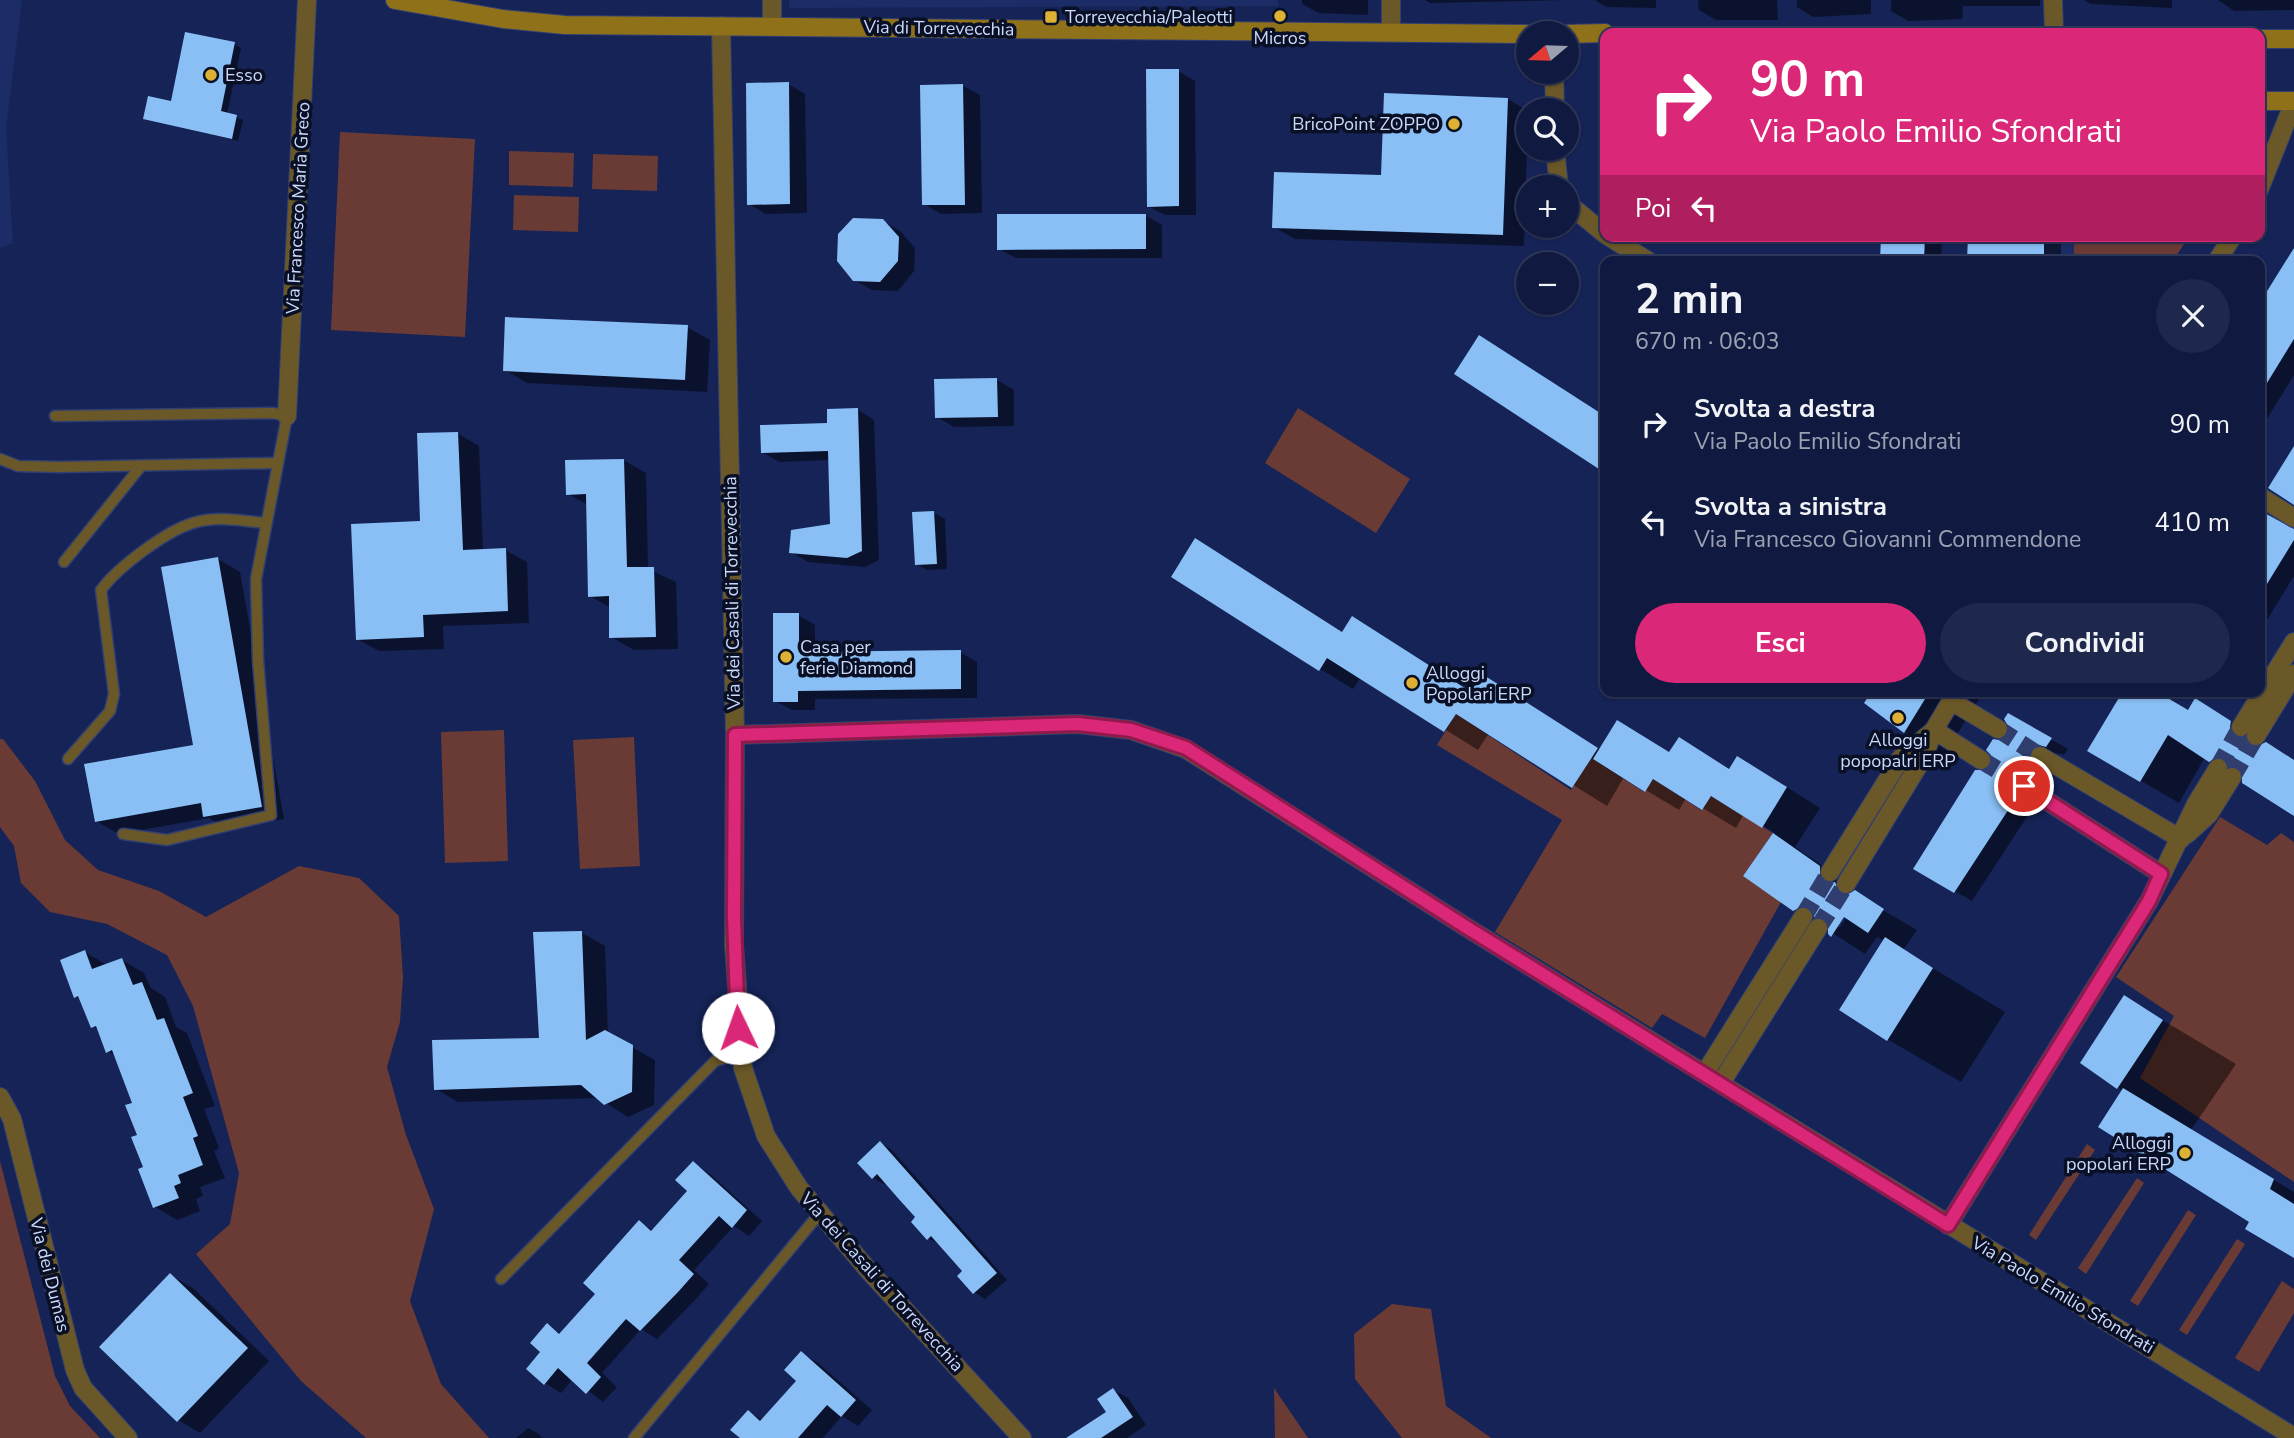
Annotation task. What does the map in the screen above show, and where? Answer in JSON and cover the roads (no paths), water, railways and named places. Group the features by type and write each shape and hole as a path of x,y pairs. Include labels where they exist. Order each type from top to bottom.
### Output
{"main road":[{"name":"Via di Torrevecchia","path":"395,0 451,5 565,24 1516,34"},
{"path":"1579,34 1600,33"},
{"path":"2265,39 2294,39"},
{"path":"2265,101 2294,101"}],"street":[{"name":"Via Francesco Maria Greco","path":"286,416 307,0"},
{"path":"772,0 772,26"},
{"path":"1391,0 1391,32"},
{"path":"2053,0 2054,28"},
{"name":"Via dei Casali di Torrevecchia","path":"721,26 735,735 734,944 741,1053 749,1091 766,1136 819,1214 1022,1438"},
{"path":"2265,175 2294,101"},
{"path":"1579,213 1600,230"},
{"path":"1617,242 1640,256"},
{"path":"2265,500 2294,518"},
{"path":"2294,642 2248,731 2294,674"},
{"path":"1846,884 1923,758 1934,730 1953,697"},
{"path":"1955,697 1998,729"},
{"name":"Via Paolo Emilio Sfondrati","path":"735,735 1078,724 1131,730 1186,748 1466,927 2294,1437"},
{"path":"1934,730 1981,760"},
{"path":"1830,872 1901,758 1934,730"},
{"path":"2040,756 2181,839"},
{"path":"1948,1225 2149,901 2196,804 2225,772"},
{"path":"2024,786 2161,874"},
{"path":"1705,1073 1802,917"},
{"path":"1721,1083 1818,928"},
{"name":"Via dei Dumas","path":"0,1097 12,1119 75,1370 83,1388 128,1438"}],"lane":[{"path":"55,416 273,413 286,416 275,463 256,579 258,660 271,815 167,840 123,834"},
{"path":"0,459 18,466 275,463"},
{"path":"64,562 141,466"},
{"path":"68,759 110,711 114,694 101,590 111,577 154,545 192,523 223,519 264,523"},
{"path":"501,1279 715,1061 741,1053"},
{"path":"634,1438 819,1214"}],"tunnel":[{"path":"2218,768 2241,727"},
{"path":"1998,729 2040,756"},
{"path":"2232,777 2256,736"},
{"path":"1981,760 2024,786"},
{"path":"1803,917 1830,872"},
{"path":"1818,928 1846,884"}],"place":[{"name":"Micros","path":"1280,16"},
{"name":"Torrevecchia/Paleotti","path":"1051,17"},
{"name":"Esso","path":"211,75"},
{"name":"BricoPoint ZOPPO","path":"1454,124"},
{"name":"Casa per ferie Diamond","path":"786,657"},
{"name":"Alloggi Popolari ERP","path":"1412,683"},
{"name":"Alloggi popopalri ERP","path":"1898,718"},
{"name":"Alloggi popolari ERP","path":"2185,1153"}]}
